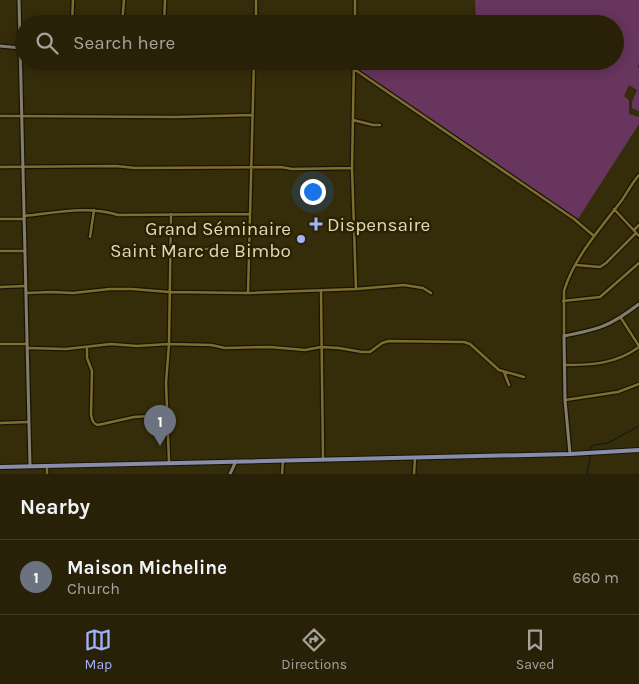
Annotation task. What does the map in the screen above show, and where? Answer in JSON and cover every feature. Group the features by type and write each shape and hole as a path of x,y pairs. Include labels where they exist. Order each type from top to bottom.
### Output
{"main road":[{"path":"19,0 20,15"},
{"path":"0,46 15,47"},
{"path":"22,70 24,251 30,466"},
{"path":"570,454 565,400 564,336 597,330 620,318 639,304"},
{"path":"0,467 570,454 639,450"},
{"path":"230,474 237,461"}],"street":[{"path":"72,15 73,0"},
{"path":"123,15 124,0"},
{"path":"164,15 165,0"},
{"path":"256,0 256,15"},
{"path":"354,15 355,0"},
{"path":"248,293 254,70"},
{"path":"354,70 352,168 356,289"},
{"path":"355,70 574,220 594,236"},
{"path":"0,116 176,117 252,115"},
{"path":"353,120 380,125"},
{"path":"0,167 352,168"},
{"path":"564,336 563,302 566,285 584,249 624,196 632,181 639,175"},
{"path":"614,209 639,236"},
{"path":"0,219 94,210 118,215 250,214"},
{"path":"90,237 94,210"},
{"path":"169,463 166,383 172,249 171,214"},
{"path":"571,215 574,220"},
{"path":"576,265 600,267 606,263 639,225"},
{"path":"172,249 208,249 216,245"},
{"path":"0,251 24,251"},
{"path":"563,302 600,297 639,263"},
{"path":"26,293 73,293 118,289 248,293 356,289 404,285 423,288 431,293"},
{"path":"0,287 26,286"},
{"path":"321,290 323,459"},
{"path":"564,365 597,364 613,361 639,347 620,318"},
{"path":"0,344 66,350 111,344 137,346 169,344 211,345 225,348 270,347 305,350 339,348 370,352 389,342 464,342 470,344 494,367 504,372 524,377"},
{"path":"87,347 87,358 92,371 92,420 94,423 98,425 134,417 168,415"},
{"path":"504,372 508,386"},
{"path":"565,400 618,392 639,384"},
{"path":"0,423 29,422"},
{"path":"414,474 416,458"},
{"path":"282,474 283,460"},
{"path":"47,466 48,474"}],"shaded area":[{"path":"475,0 639,0 639,64 637,67 639,68 639,111 632,108 632,102 637,90 629,85 624,96 629,100 629,114 639,117 639,124 578,219 359,70 624,70 624,15 476,15"}],"waterway":[{"path":"590,451 594,445 608,443 639,426"},
{"path":"587,474 590,457"}],"place":[{"name":"Dispensaire","path":"316,224"},
{"name":"Grand Séminaire Saint Marc de Bimbo","path":"301,239"},
{"name":"Maison Micheline","path":"160,446"}]}
